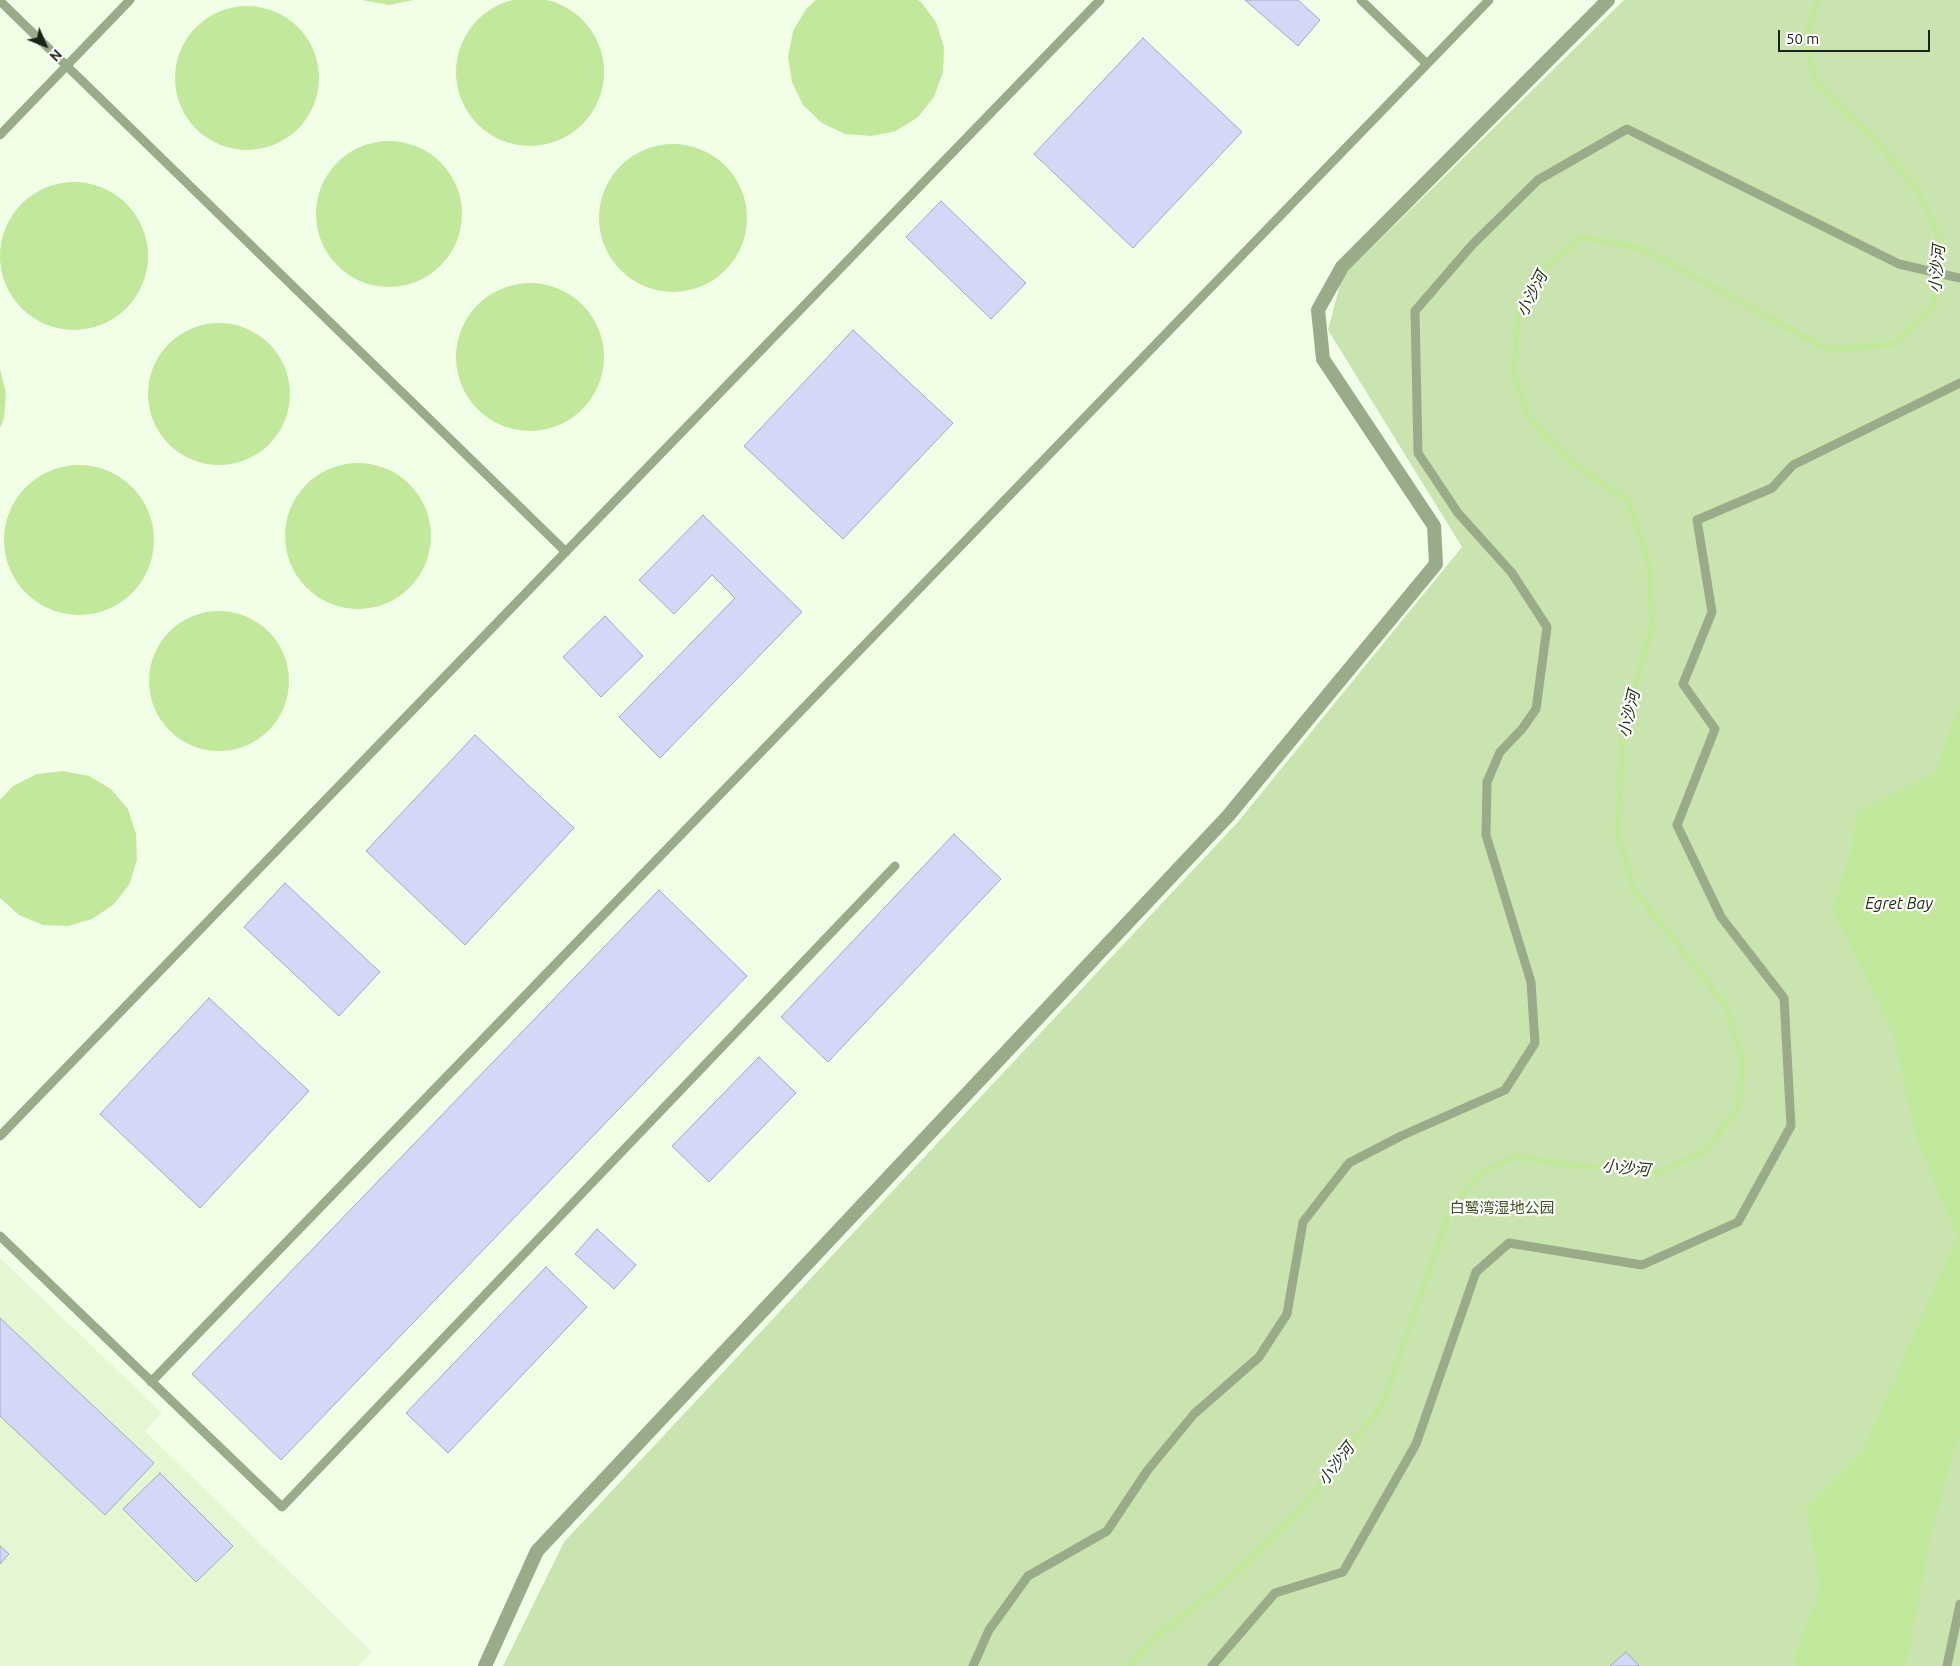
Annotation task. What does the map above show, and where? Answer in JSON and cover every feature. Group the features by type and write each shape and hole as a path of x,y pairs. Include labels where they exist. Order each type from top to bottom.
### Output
{"street":[{"path":"485,1666 537,1551 1228,816 1436,564 1434,526 1323,359 1318,310 1342,267 1608,0"}],"lane":[{"path":"0,135 130,0"},
{"path":"0,1136 1100,0"},
{"path":"1361,0 1427,64"},
{"path":"151,1382 1489,0"},
{"path":"0,1 566,552"},
{"path":"973,1666 989,1630 1028,1576 1107,1531 1148,1471 1194,1414 1259,1357 1288,1314 1303,1222 1349,1162 1401,1136 1505,1090 1535,1043 1532,982 1486,835 1488,782 1500,752 1522,729 1536,709 1547,627 1512,573 1458,513 1418,453 1415,311 1472,245 1538,180 1627,129 1899,264 1960,278"},
{"path":"1212,1666 1276,1593 1343,1572 1416,1444 1476,1272 1509,1243 1642,1265 1738,1222 1791,1126 1784,998 1721,917 1677,825 1715,728 1683,684 1712,612 1696,520 1772,488 1794,464 1960,383"},
{"path":"0,1236 282,1507 895,866"},
{"path":"1947,1666 1960,1604"}],"shaded area":[{"path":"0,1258 162,1413 145,1431 372,1652 359,1666 0,1666"}],"green space":[{"name":"白鹭湾湿地公园","path":"1624,0 1960,0 1960,1666 503,1666 564,1542 1237,823 1462,547 1328,330 1342,277"}],"water":[{"path":"530,-2 545,-1 558,3 583,19 599,44 603,57 603,87 599,100 583,125 558,141 545,145 530,146 515,145 502,141 477,125 461,100 457,87 456,72 457,57 461,44 477,19 502,3 515,-1"},
{"path":"362,0 414,0 389,5"},
{"path":"816,0 918,0 921,2 936,22 944,47 943,72 934,97 918,117 896,131 871,136 845,134 822,123 803,105 792,82 788,57 793,31 806,9"},
{"path":"247,6 274,12 287,18 298,27 307,38 313,51 319,78 313,105 307,118 298,129 287,138 274,144 247,150 220,144 207,138 196,129 187,118 181,105 175,78 181,51 187,38 196,27 207,18 220,12"},
{"path":"389,141 417,147 429,153 440,163 450,174 456,186 462,214 456,242 450,254 440,265 429,275 417,281 389,287 361,281 349,275 338,265 328,254 322,242 316,214 322,186 328,174 338,163 349,153 361,147"},
{"path":"673,144 701,150 725,166 741,190 747,218 741,246 725,270 701,286 673,292 645,286 621,270 605,246 599,218 605,190 621,166 645,150"},
{"path":"74,182 102,187 115,194 126,204 136,215 143,228 148,256 143,284 136,297 126,308 115,318 102,325 74,330 46,325 33,318 22,308 12,297 5,284 0,256 5,228 12,215 22,204 33,194 46,187"},
{"path":"530,283 558,289 582,305 598,329 604,357 598,385 582,409 558,425 530,431 502,425 478,409 462,385 456,357 462,329 478,305 502,289"},
{"path":"219,323 233,324 246,328 270,343 285,367 289,380 289,408 285,421 270,445 246,460 233,464 219,465 205,464 192,460 168,445 153,421 149,408 148,394 149,380 153,367 168,343 192,328 205,324"},
{"path":"0,369 6,393 4,418 0,428"},
{"path":"358,463 386,468 410,484 426,508 431,536 426,564 410,588 386,604 358,609 330,604 306,588 290,564 285,536 290,508 306,484 330,468"},
{"path":"79,465 94,466 108,471 132,487 148,511 153,525 153,555 148,569 132,593 108,609 94,614 79,615 64,614 50,609 26,593 10,569 5,555 4,540 5,525 10,511 26,487 50,471 64,466"},
{"path":"219,611 246,617 258,623 268,632 277,642 283,654 289,681 283,708 277,720 268,730 258,739 246,745 219,751 192,745 180,739 170,730 161,720 155,708 149,681 155,654 161,642 170,632 180,623 192,617"},
{"name":"Egret Bay","path":"1960,703 1960,1430 1932,1531 1906,1666 1797,1666 1795,1655 1820,1589 1806,1506 1864,1448 1957,1237 1916,1138 1893,1034 1833,910 1852,847 1856,812 1935,773"},
{"path":"63,771 89,776 111,789 128,809 136,834 137,860 129,885 113,905 92,919 68,926 43,925 19,915 0,898 0,800 13,786 37,774"}],"building":[{"path":"1245,0 1298,0 1320,20 1298,46"},
{"path":"1143,38 1242,132 1133,248 1034,154"},
{"path":"941,201 1026,283 991,319 906,237"},
{"path":"853,330 953,423 843,539 744,446"},
{"path":"703,515 802,612 660,758 619,717 735,598 712,575 674,614 639,580"},
{"path":"605,616 643,656 601,697 563,657"},
{"path":"475,735 574,828 465,945 366,851"},
{"path":"954,834 1001,879 828,1062 781,1017"},
{"path":"285,883 380,972 339,1016 244,927"},
{"path":"659,890 747,976 281,1460 192,1374"},
{"path":"209,998 309,1091 200,1208 100,1114"},
{"path":"759,1057 796,1093 709,1182 672,1146"},
{"path":"597,1229 636,1265 614,1289 575,1254"},
{"path":"546,1267 587,1307 448,1453 406,1413"},
{"path":"0,1318 154,1463 105,1515 0,1416"},
{"path":"160,1473 233,1546 196,1582 123,1509"},
{"path":"0,1546 9,1554 0,1564"},
{"path":"1626,1652 1639,1666 1610,1666"}],"waterway":[{"name":"小沙河","path":"1130,1666 1151,1641 1220,1587 1296,1515 1383,1404 1451,1207 1481,1173 1515,1156 1570,1165 1657,1172 1704,1152 1738,1108 1743,1065 1727,1007 1634,890 1618,835 1623,729 1652,627 1649,563 1628,500 1572,463 1529,418 1514,376 1518,314 1544,268 1583,237 1643,249 1829,350 1894,344 1933,307 1942,244 1918,191 1874,139 1816,83 1805,41 1817,2 1820,0"}]}
